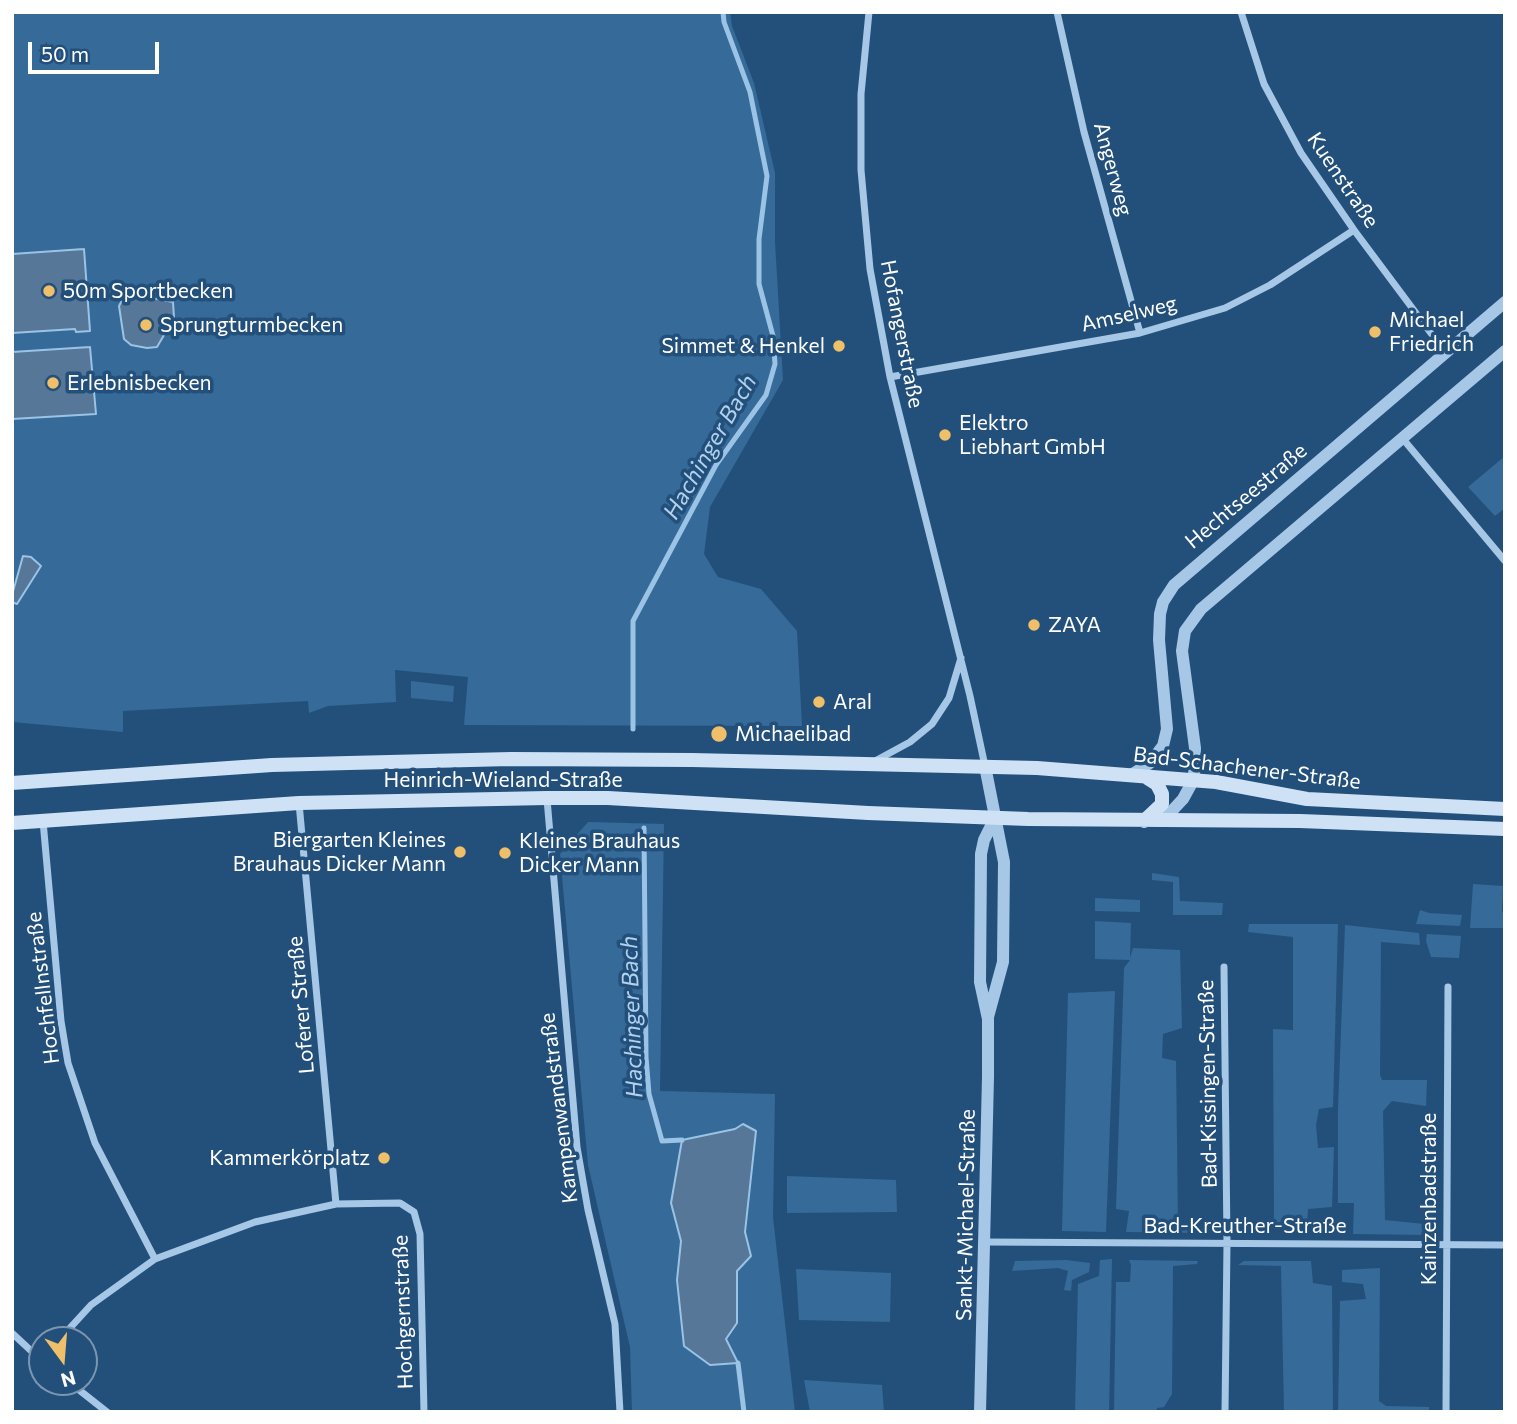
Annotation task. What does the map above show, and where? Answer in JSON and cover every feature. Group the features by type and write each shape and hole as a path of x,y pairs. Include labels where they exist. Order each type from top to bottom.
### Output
{"main road":[{"name":"Heinrich-Wieland-Straße","path":"12,783 272,765 511,759 985,765"},
{"name":"Bad-Schachener-Straße","path":"985,765 1194,779 1307,799 1505,809"},
{"path":"1138,776 1157,784 1162,794 1162,804 1144,821"},
{"name":"Heinrich-Wieland-Straße","path":"12,823 299,803 547,798 608,798 995,818"},
{"name":"Bad-Schachener-Straße","path":"995,818 1287,820 1505,830"}],"street":[{"name":"Hofangerstraße","path":"869,12 861,94 861,170 870,268 890,377 961,657 985,765"},
{"name":"Angerweg","path":"1057,12 1084,132 1140,333"},
{"name":"Kuenstraße","path":"1241,12 1264,84 1301,153 1354,230 1445,352"},
{"name":"Amselweg","path":"890,377 1140,333 1225,308 1270,285 1354,230"},
{"name":"Hechtseestraße","path":"1138,776 1163,746 1167,729 1159,625 1163,602 1168,593 1183,575 1505,302"},
{"path":"1144,821 1169,814 1183,799 1194,779 1195,748 1182,651 1185,631 1201,609 1505,351"},
{"path":"1403,439 1505,561"},
{"path":"869,764 910,742 932,724 949,698 961,657"},
{"name":"Sankt-Michael-Straße","path":"985,765 1004,862 1003,962 988,1019"},
{"name":"Kampenwandstraße","path":"547,798 578,1147 588,1210 615,1324 620,1412"},
{"name":"Loferer Straße","path":"299,803 336,1204"},
{"name":"Sankt-Michael-Straße","path":"980,1412 988,1019 980,982 981,854 984,839 995,818"},
{"name":"Hochfellnstraße","path":"43,821 61,1021 68,1063 95,1143 155,1259"},
{"name":"Bad-Kissingen-Straße","path":"1224,967 1227,1243 1225,1412"},
{"name":"Kainzenbadstraße","path":"1446,1412 1448,986"},
{"name":"Hochgernstraße","path":"336,1204 400,1203 414,1212 419,1234 424,1412"},
{"path":"72,1326 91,1305 155,1259 255,1222 336,1204"},
{"name":"Bad-Kreuther-Straße","path":"985,1242 1505,1245"},
{"path":"12,1333 28,1347"},
{"path":"87,1396 107,1412"}],"shaded area":[{"path":"12,12 730,12 732,26 754,83 775,173 775,242 783,380 710,507 704,554 718,577 761,589 797,631 802,726 464,725 468,677 395,670 396,702 328,706 309,713 308,701 123,711 123,732 12,722"},
{"name":"50m Sportbecken","path":"84,249 90,331 76,332 75,329 12,333 12,254"},
{"name":"Sprungturmbecken","path":"126,293 173,302 174,318 157,347 131,345 124,339 119,306"},
{"name":"Erlebnisbecken","path":"90,347 96,414 12,419 12,352"},
{"path":"1505,456 1505,508 1495,516 1468,487"},
{"path":"23,556 31,557 41,566 17,604 12,602 12,595"},
{"path":"411,681 454,686 453,702 411,698"},
{"path":"588,822 664,824 660,1091 775,1094 773,1217 795,1412 632,1412 630,1347 588,1165 560,854"},
{"path":"1152,873 1179,877 1180,901 1223,903 1222,915 1173,915 1173,882 1152,880"},
{"path":"1473,884 1503,886 1502,911 1505,928 1470,928"},
{"path":"1095,898 1140,900 1140,912 1095,911"},
{"path":"1420,910 1462,915 1460,926 1416,924"},
{"path":"1095,921 1131,923 1130,958 1133,948 1180,950 1182,1028 1163,1034 1162,1058 1176,1061 1178,1224 1213,1228 1205,1233 1126,1232 1129,1211 1116,1209 1124,968 1130,960 1095,959"},
{"path":"1249,924 1338,924 1333,1107 1319,1109 1316,1125 1318,1148 1334,1147 1332,1207 1308,1209 1307,1224 1274,1222 1273,1029 1293,1030 1293,937 1248,932"},
{"path":"1345,925 1419,933 1420,945 1381,942 1380,1075 1382,1080 1427,1080 1426,1106 1392,1101 1383,1111 1385,1220 1424,1224 1425,1235 1353,1234 1354,1203 1338,1203 1338,1110"},
{"path":"1427,934 1461,936 1459,958 1431,957 1426,941"},
{"path":"1115,991 1106,1232 1062,1231 1068,993"},
{"path":"743,1124 756,1131 745,1232 751,1256 737,1271 737,1323 726,1339 738,1363 710,1365 684,1346 677,1280 681,1241 671,1203 682,1140 735,1129"},
{"path":"787,1176 896,1180 897,1212 787,1213"},
{"path":"1112,1259 1109,1412 1075,1412 1078,1284 1099,1276 1100,1260"},
{"path":"1066,1260 1090,1263 1089,1272 1072,1280 1071,1291 1064,1290 1068,1271 1058,1268 1012,1271 1015,1261"},
{"path":"1129,1260 1198,1261 1197,1264 1173,1266 1172,1394 1164,1407 1157,1408 1156,1412 1114,1412 1116,1282 1130,1282"},
{"path":"1244,1261 1311,1261 1313,1283 1332,1286 1333,1412 1284,1412 1281,1266 1238,1265"},
{"path":"1380,1268 1379,1401 1386,1406 1429,1407 1429,1412 1338,1412 1340,1301 1366,1299 1363,1284 1342,1282 1342,1270"},
{"path":"796,1269 891,1273 890,1322 799,1320"},
{"path":"804,1380 882,1385 884,1412 810,1412"}],"waterway":[{"name":"Hachinger Bach","path":"633,729 633,621 716,465 766,395 775,364 773,336 759,284 759,239 767,176 750,92 724,22 723,12"},
{"name":"Hachinger Bach","path":"644,828 646,1057 649,1094 662,1141 682,1140"},
{"path":"738,1363 744,1412"}],"place":[{"name":"50m Sportbecken","path":"49,291"},
{"name":"Sprungturmbecken","path":"146,325"},
{"name":"Michael Friedrich","path":"1375,332"},
{"name":"Simmet & Henkel","path":"839,346"},
{"name":"Erlebnisbecken","path":"53,383"},
{"name":"Elektro Liebhart GmbH","path":"945,435"},
{"name":"ZAYA","path":"1034,625"},
{"name":"Aral","path":"819,702"},
{"name":"Michaelibad","path":"719,734"},
{"name":"Biergarten Kleines Brauhaus Dicker Mann","path":"460,852"},
{"name":"Kleines Brauhaus Dicker Mann","path":"505,853"},
{"name":"Kammerkörplatz","path":"384,1158"}]}
